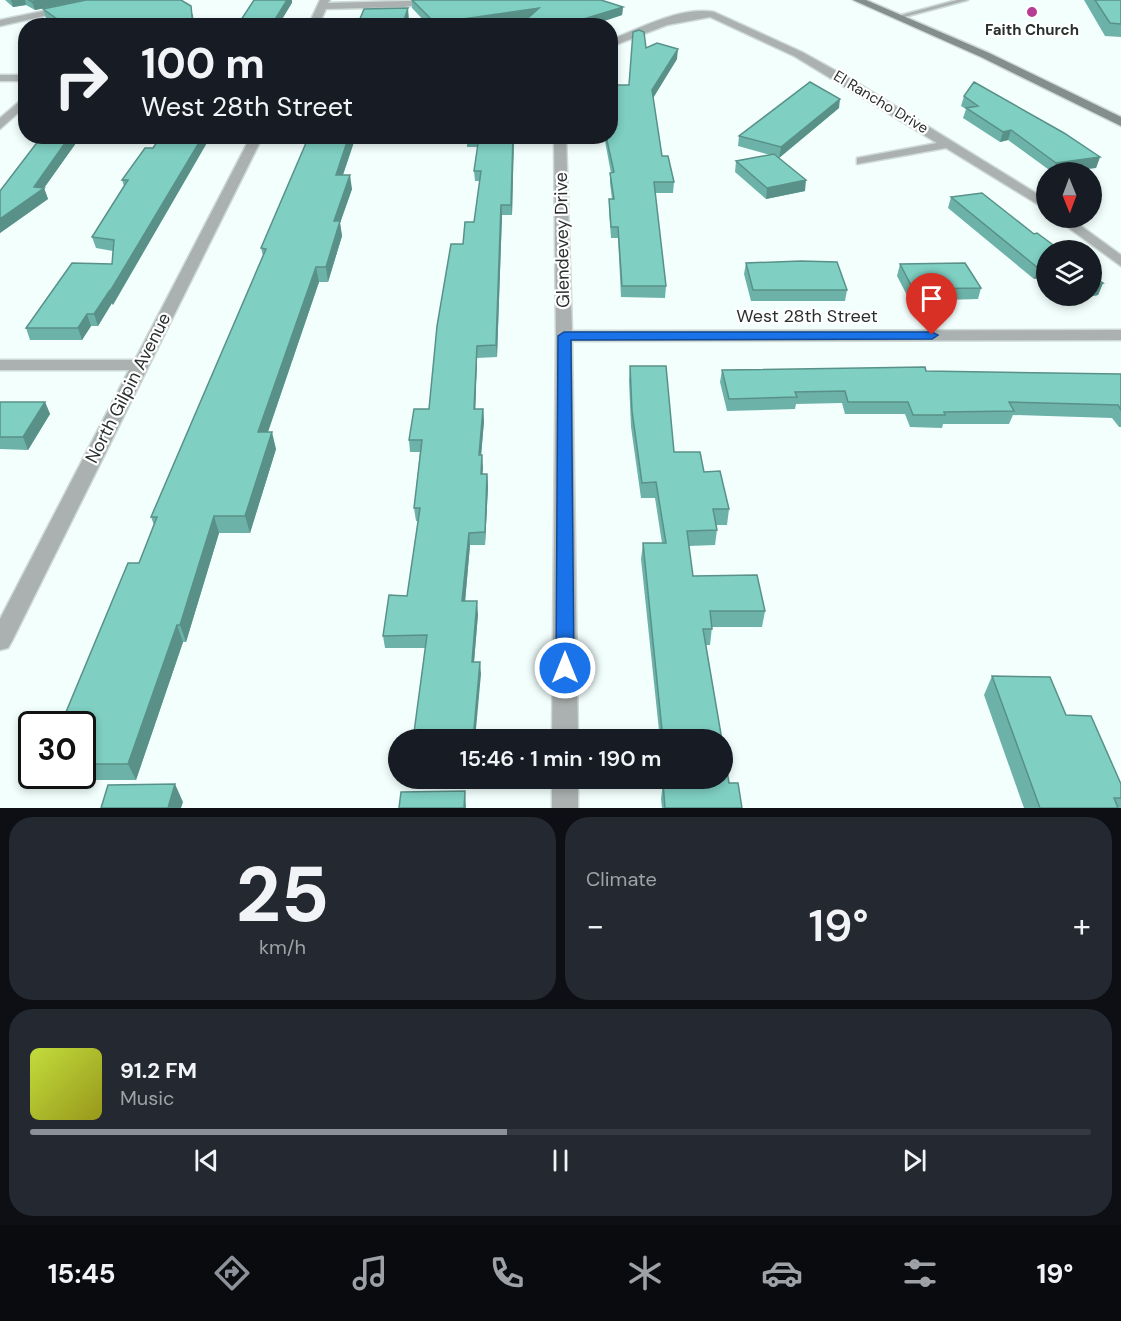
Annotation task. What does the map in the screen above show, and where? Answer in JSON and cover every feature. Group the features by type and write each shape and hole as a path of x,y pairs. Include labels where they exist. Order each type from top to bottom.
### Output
{"main road":[{"path":"858,0 985,55 1121,122"}],"street":[{"path":"24,18 110,0"},
{"path":"317,18 324,3 405,4 439,0"},
{"name":"El Rancho Drive","path":"618,41 663,23 706,13 798,54 950,144 1036,199"},
{"path":"0,23 18,19"},
{"path":"0,78 18,78"},
{"path":"0,125 18,107"},
{"name":"North Gilpin Avenue","path":"0,640 253,144"},
{"name":"Glendevey Drive","path":"560,144 564,336 565,729"},
{"path":"862,161 950,144"},
{"path":"1075,228 1121,262"},
{"name":"West 28th Street","path":"564,336 1121,335"},
{"path":"0,365 140,365"},
{"path":"565,789 565,808"}],"lane":[{"path":"933,0 946,5"},
{"path":"897,17 965,0"}],"building":[{"path":"86,0 181,0 191,6 192,18 56,18 43,9"},
{"path":"254,0 287,0 276,18 242,18"},
{"path":"412,0 601,0 623,7 587,18 528,18 539,8 470,18 430,18"},
{"path":"1095,0 1121,0 1121,24 1110,23"},
{"path":"408,8 405,18 360,18 364,9"},
{"path":"639,30 644,32 646,48 657,43 678,49 652,90 662,156 668,156 674,182 654,182 666,286 622,286 618,227 611,227 609,199 614,199 610,173 614,172 608,144 618,144 618,85 629,85 633,32"},
{"path":"810,82 840,99 781,147 739,136"},
{"path":"974,82 1064,133 1100,157 1055,162 1011,130 1003,132 966,108 978,106 964,96"},
{"path":"36,144 64,144 34,187 44,188 0,219 0,191"},
{"path":"156,144 198,144 109,293 110,290 94,314 87,314 78,328 26,328 72,263 112,264 114,240 92,237 128,180 122,180 145,148 153,148"},
{"path":"306,144 346,144 336,175 350,175 334,221 340,221 326,267 316,267 258,432 272,432 245,516 214,516 180,625 177,625 128,764 96,764 96,711 66,711 128,563 139,563 157,517 151,517 266,249 261,248"},
{"path":"478,144 513,144 511,205 501,205 496,345 477,346 474,409 483,409 479,455 482,455 481,474 487,474 485,532 469,533 462,601 477,601 472,662 480,662 474,729 414,729 427,635 383,636 389,595 407,596 420,508 414,508 422,440 409,440 414,409 429,409 437,326 451,244 463,244 465,222 474,222 481,171 474,171"},
{"path":"774,154 806,180 767,188 736,161"},
{"path":"982,193 1034,234 1037,233 1046,240 1036,240 1036,266 951,197"},
{"path":"837,262 847,290 753,290 746,263"},
{"path":"965,263 981,288 913,289 900,264"},
{"path":"630,366 666,366 674,452 700,452 704,472 720,471 729,509 713,509 717,530 687,531 693,576 757,575 765,611 710,611 712,629 703,629 720,729 662,729 643,543 666,543 656,482 642,483 632,411"},
{"path":"925,367 926,371 1121,374 1121,410 1118,405 1009,402 1014,411 913,415 908,402 848,402 845,391 795,392 797,397 729,399 722,370"},
{"path":"0,402 45,402 23,437 0,437"},
{"path":"992,676 1050,677 1066,715 1091,716 1121,784 1121,798 1114,798 1118,808 1040,808"},
{"path":"733,783 738,783 742,808 665,808 663,789 733,789"},
{"path":"175,784 168,808 101,808 108,785"},
{"path":"465,791 464,808 399,808 401,792"}],"place":[{"name":"Faith Church","path":"1032,12"}],"route":[{"path":"565,668 564,336 932,335"}]}
